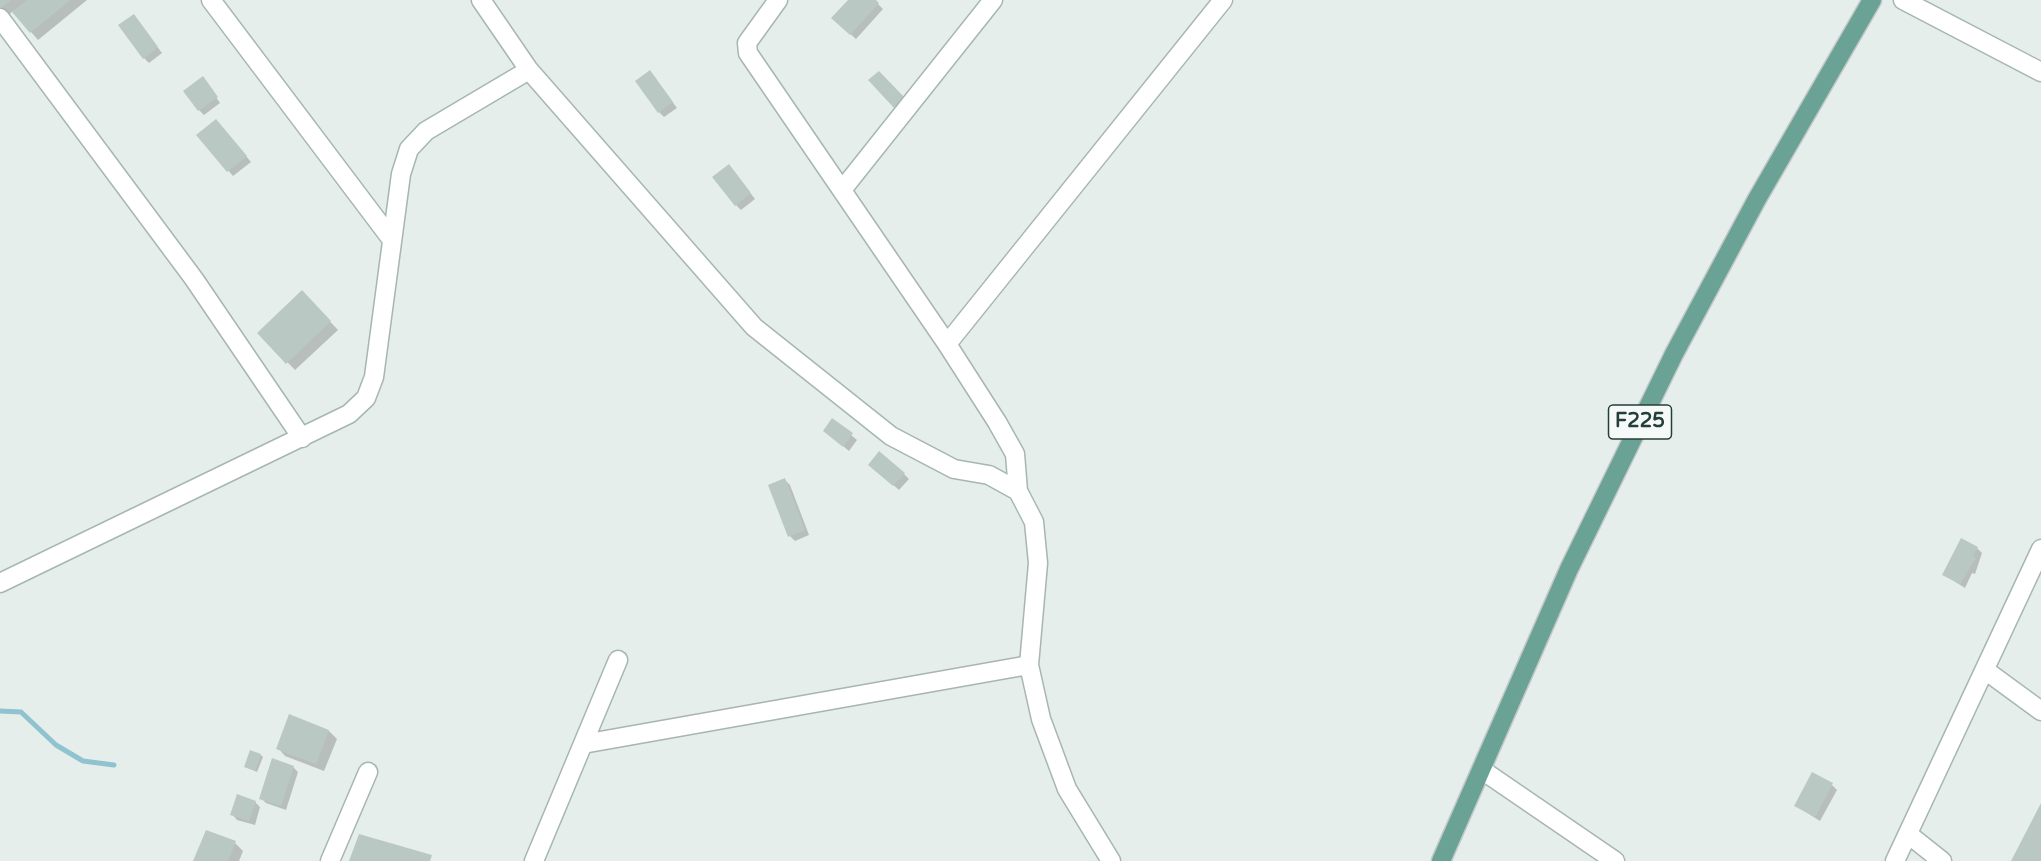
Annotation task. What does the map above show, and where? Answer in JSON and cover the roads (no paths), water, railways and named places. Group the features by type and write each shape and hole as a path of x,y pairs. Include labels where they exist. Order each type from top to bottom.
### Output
{"main road":[{"name":"F225","path":"1441,861 1569,569 1674,354 1757,200 1872,0"}],"street":[{"path":"211,0 392,240"},
{"path":"481,0 529,69 754,327 891,436 954,469 989,475 1018,491"},
{"path":"778,0 746,48 947,344 1015,454 1018,491 1034,522 1038,563 1029,665 1041,719 1067,789 1111,861"},
{"path":"842,190 993,0"},
{"path":"947,344 1223,0"},
{"path":"1904,0 2041,72"},
{"path":"0,18 194,279 302,438"},
{"path":"0,583 281,446 302,438 349,414 366,398 374,377 401,174 410,149 426,131 529,69"},
{"path":"1895,861 2041,549"},
{"path":"534,861 618,660"},
{"path":"583,744 1029,665"},
{"path":"1985,670 2041,711"},
{"path":"1482,770 1615,861"},
{"path":"330,861 368,772"},
{"path":"1908,834 1942,861"}],"waterway":[{"path":"0,711 21,712 56,745 83,761 114,765"}]}
